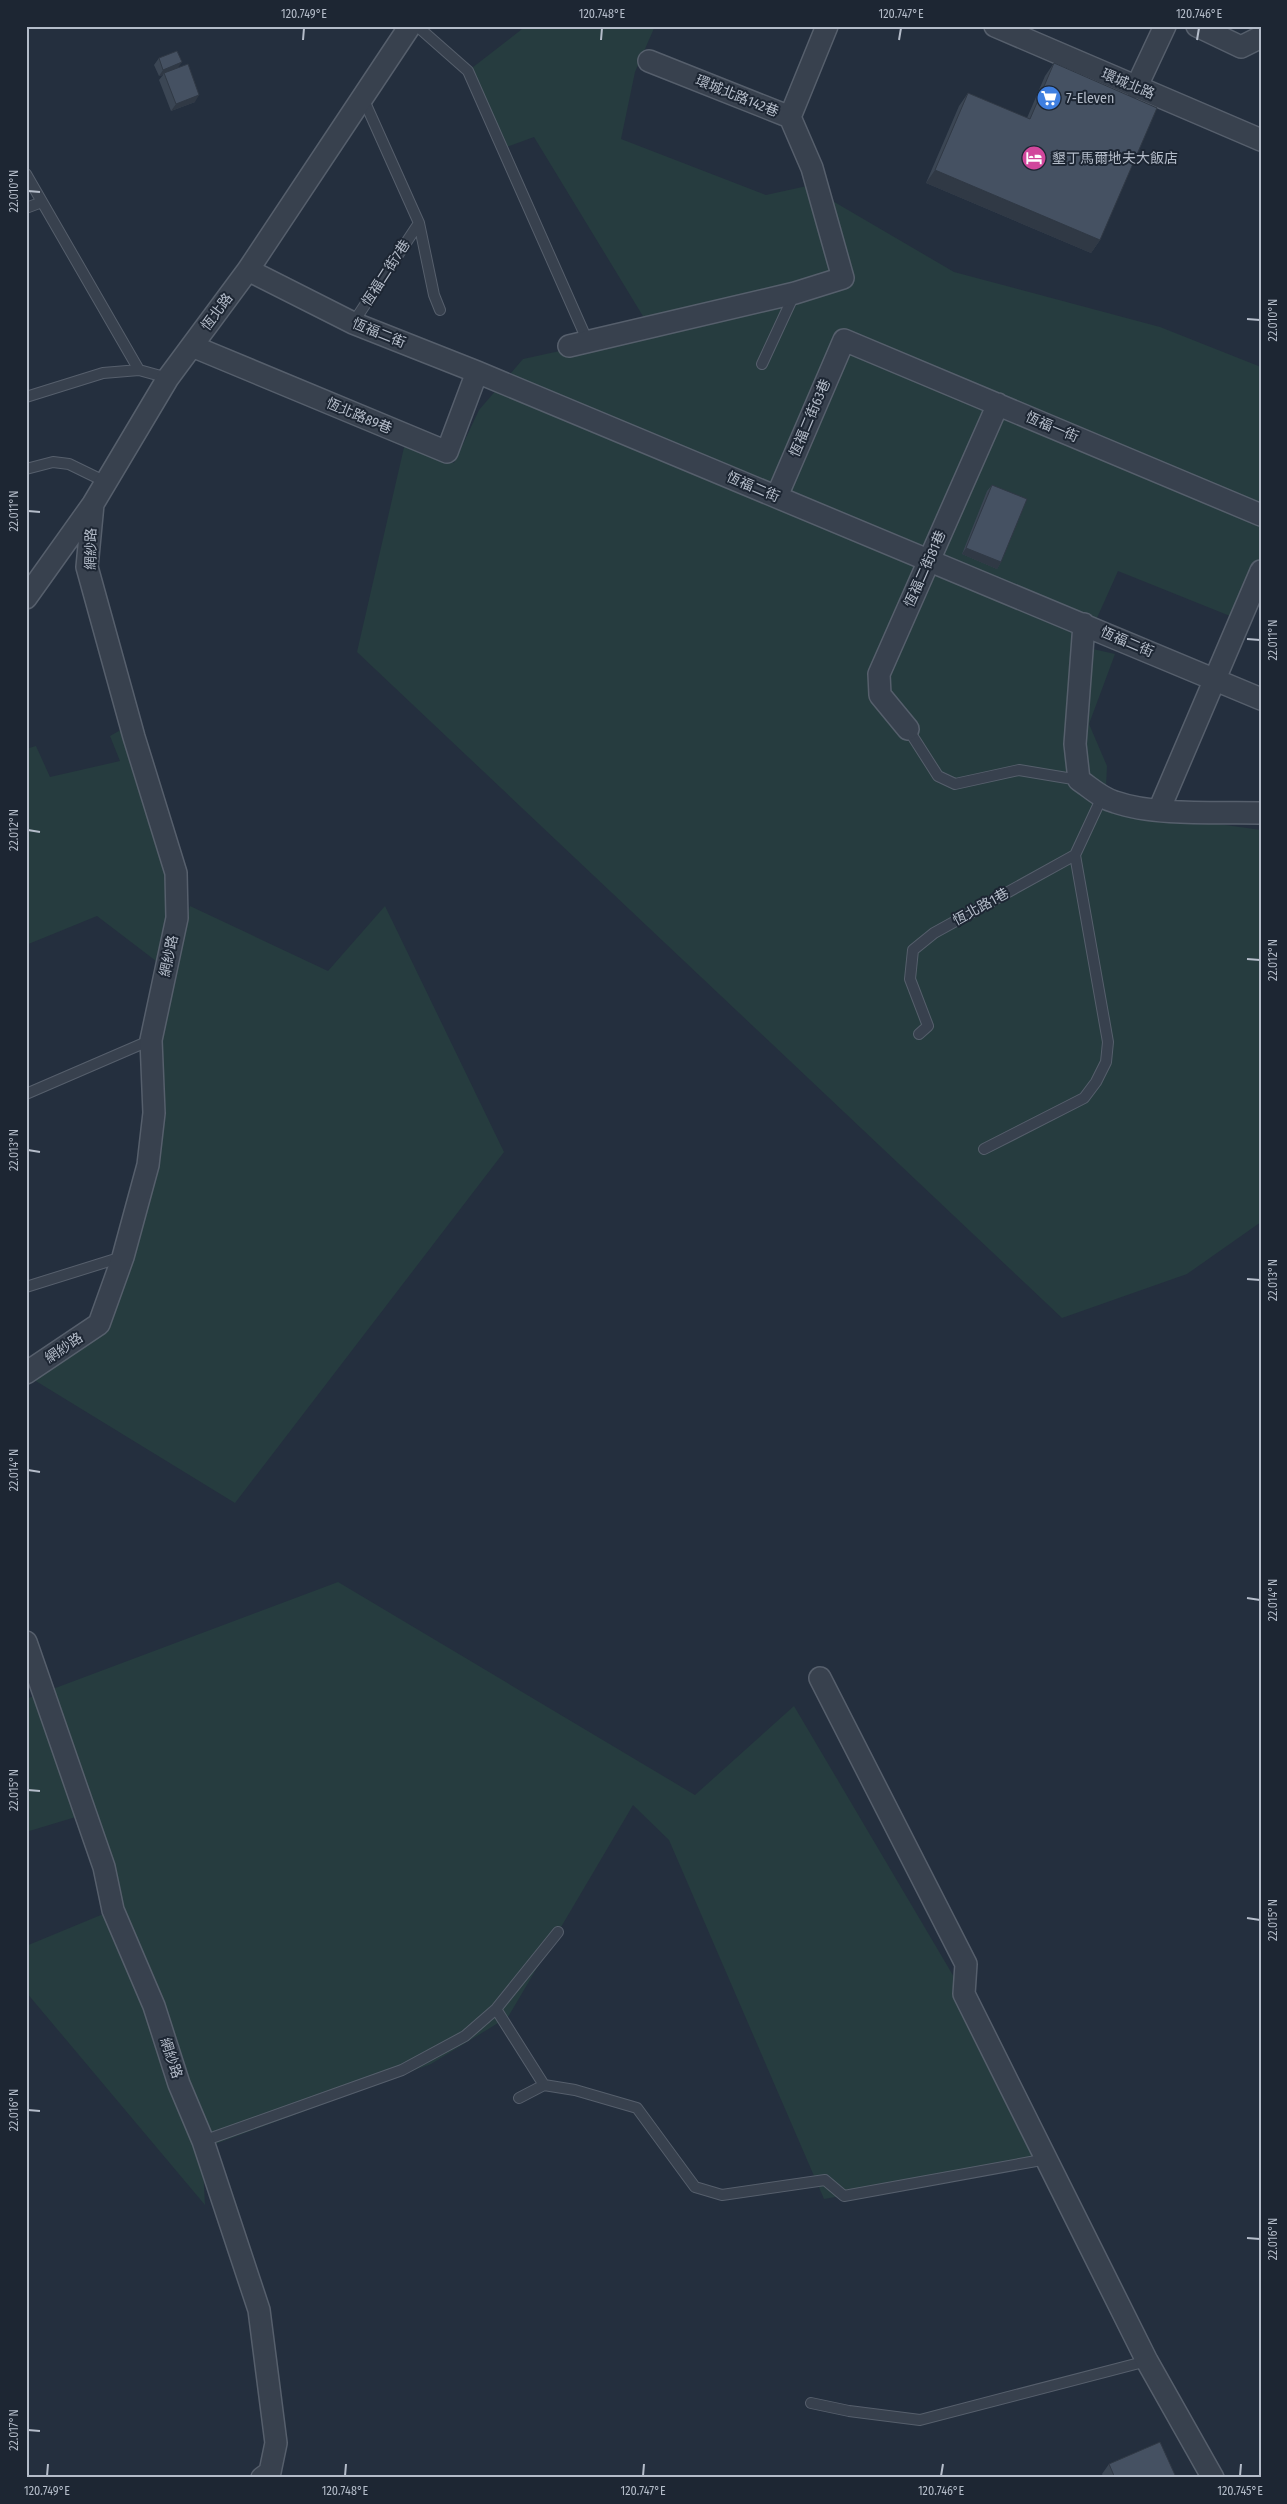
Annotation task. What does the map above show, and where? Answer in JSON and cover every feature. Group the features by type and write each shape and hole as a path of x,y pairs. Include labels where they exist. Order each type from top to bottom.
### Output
{"street":[{"name":"恆北路","path":"26,598 92,504 168,378 248,270 410,26"},
{"name":"環城北路142巷","path":"650,61 790,117 827,26"},
{"name":"環城北路","path":"995,26 1261,140"},
{"path":"1136,88 1165,26"},
{"path":"1196,26 1241,47 1261,37"},
{"path":"579,344 795,293 844,278 812,168 790,117"},
{"name":"恆福二街","path":"248,270 353,323 478,372 928,561 1261,698"},
{"name":"恆福一街","path":"844,340 1261,515"},
{"name":"恆福二街63巷","path":"777,496 844,340"},
{"name":"恆北路89巷","path":"192,346 447,452 478,372"},
{"name":"恆福二街81巷","path":"908,730 880,695 879,674 998,404"},
{"name":"網紗路","path":"26,1373 99,1324 123,1257 148,1165 154,1113 151,1040 177,918 176,873 134,737 88,567 92,504"},
{"path":"1159,810 1261,571"},
{"path":"1084,624 1075,744 1079,780 1102,797 1124,805 1159,810 1261,813"},
{"name":"網紗路","path":"27,1646 104,1867 113,1910 154,2006 179,2084 203,2140 259,2310 276,2442 270,2472 262,2478"},
{"path":"820,1678 966,1964 964,1994 1147,2361 1213,2478"}],"lane":[{"path":"417,26 468,71 579,344"},
{"path":"363,97 395,164 419,223 434,295 440,310"},
{"path":"26,174 139,370"},
{"path":"26,208 42,202"},
{"name":"恆福二街7巷","path":"353,323 419,223"},
{"path":"762,364 795,293"},
{"path":"26,397 103,373 139,370 168,378"},
{"path":"26,469 53,462 69,464 106,482"},
{"path":"908,730 938,776 955,784 1019,770 1079,780"},
{"path":"984,1149 1084,1098 1096,1082 1106,1062 1108,1042 1075,855 1102,797"},
{"name":"恆北路1巷","path":"918,1034 928,1026 910,979 913,950 934,934 1075,855"},
{"path":"26,1094 151,1040"},
{"path":"26,1287 123,1257"},
{"path":"203,2140 402,2070 464,2036 496,2008 558,1932"},
{"path":"496,2008 544,2085"},
{"path":"519,2098 544,2085 575,2090 637,2108 695,2186 722,2195 825,2180 844,2196 1047,2159"},
{"path":"811,2403 849,2411 920,2420 1147,2361"}],"green space":[{"path":"526,26 655,26 635,72 621,139 766,195 807,186 954,272 1160,327 1261,367 1261,560 1235,618 1118,571 1084,647 1115,654 1089,724 1107,766 1105,808 1261,830 1261,1222 1187,1274 1062,1318 357,652 405,443 454,463 479,410 523,359 652,331 534,137 501,149 468,71"},
{"path":"126,727 166,857 165,927 156,961 97,916 26,945 26,749 36,746 50,777 120,761 110,736"},
{"path":"190,906 328,971 385,906 504,1152 235,1503 26,1375 99,1324 123,1257 153,1056 151,1040"},
{"path":"338,1582 695,1795 794,1706 964,1994 1047,2159 824,2199 669,1840 633,1805 508,2017 431,2064 202,2149 205,2205 26,1992 26,1946 113,1910 89,1813 26,1832 26,1699"}],"building":[{"path":"177,51 182,62 163,70 159,58"},
{"name":"墾丁馬爾地夫大飯店","path":"1054,63 1157,108 1100,240 935,170 968,93 1030,119"},
{"path":"188,64 199,95 176,104 164,73"},
{"path":"992,485 1027,499 1001,562 966,548"},
{"path":"1160,2442 1175,2475 1168,2478 1115,2478 1109,2464"}],"place":[{"name":"7-Eleven","path":"1049,98"},
{"name":"墾丁馬爾地夫大飯店","path":"1034,158"}]}
